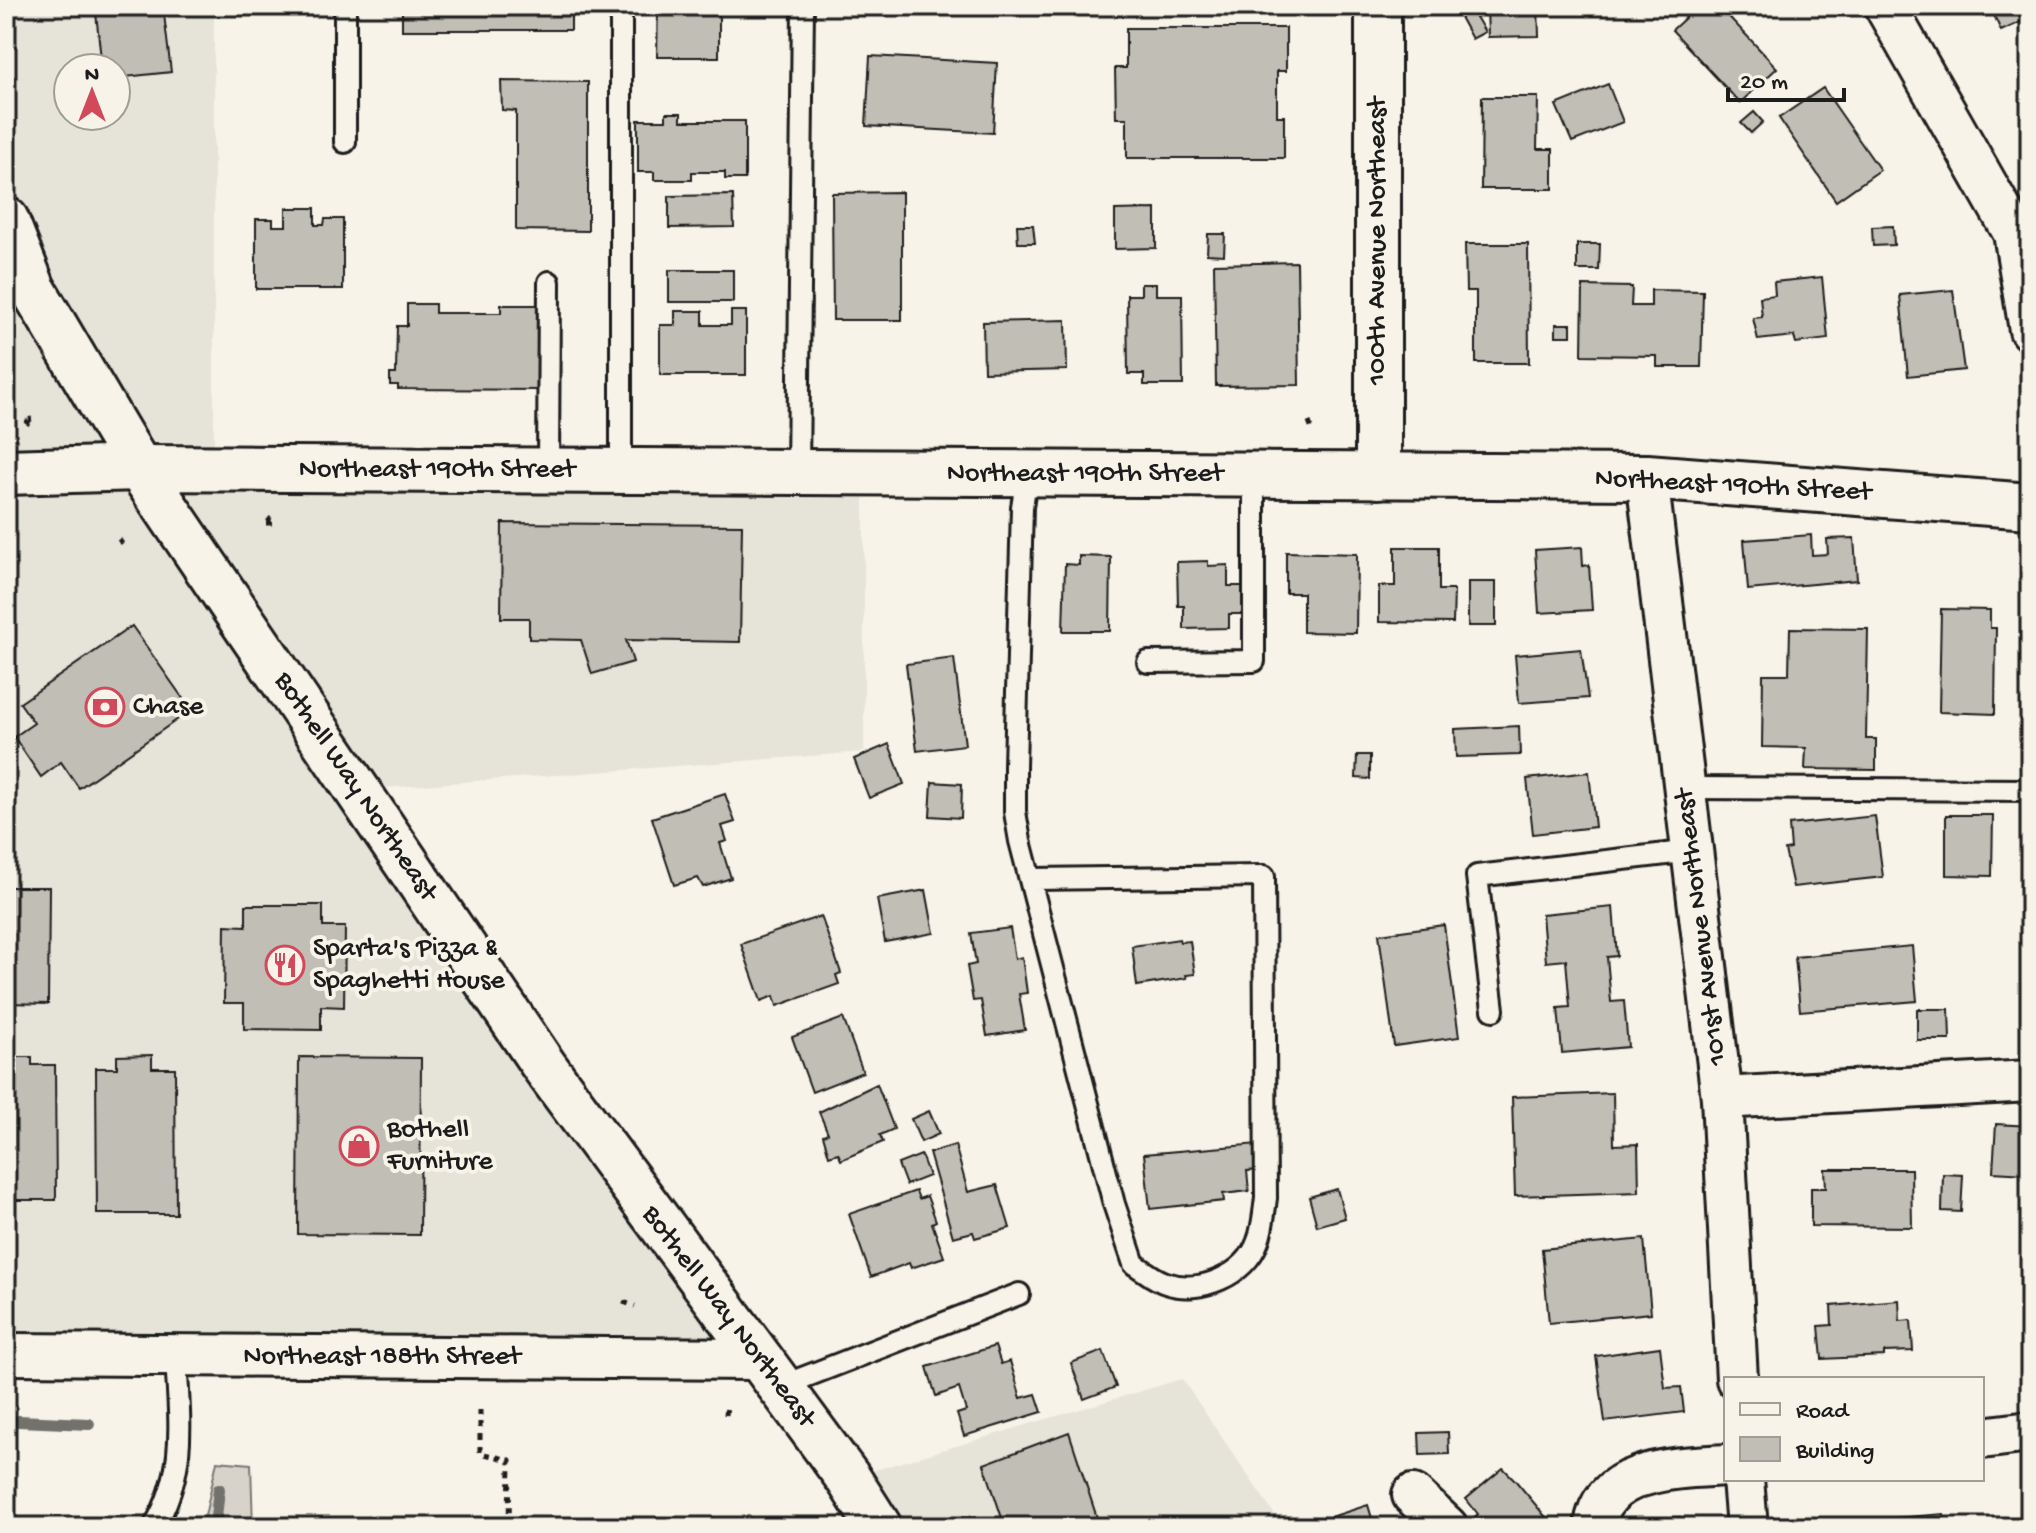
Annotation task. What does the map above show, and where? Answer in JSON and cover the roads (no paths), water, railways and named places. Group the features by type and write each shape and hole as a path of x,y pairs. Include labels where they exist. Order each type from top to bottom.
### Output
{"street":[{"name":"100th Avenue Northeast","path":"1378,6 1378,476"},
{"path":"1885,6 2014,233 2030,330"},
{"name":"Bothell Way Northeast","path":"6,220 33,289 139,468 544,1066 848,1478 879,1527"},
{"name":"Northeast 190th Street","path":"6,472 139,468 1647,477 2030,506"},
{"name":"101st Avenue Northeast","path":"1647,477 1722,1098 1737,1377"},
{"path":"1722,1098 2030,1081"},
{"name":"Northeast 188th Street","path":"6,1354 769,1373"},
{"path":"1984,1438 2030,1432"},
{"path":"1595,1527 1597,1509 1626,1480 1666,1469 1724,1465"},
{"path":"1743,1481 1747,1527"},
{"path":"1413,1495 1447,1527"}],"lane":[{"path":"345,6 345,142"},
{"path":"621,6 621,471"},
{"path":"798,472 803,6"},
{"path":"548,471 549,282"},
{"path":"1027,475 1022,507 1015,797 1020,841 1033,879 1114,1204 1134,1264 1166,1284 1199,1286 1233,1273 1246,1263 1258,1241 1266,1198 1264,876 1033,879"},
{"path":"1148,662 1254,661 1254,475"},
{"path":"1685,788 2030,790"},
{"path":"1493,1010 1477,876 1692,851"},
{"path":"769,1373 1019,1294"},
{"path":"154,1527 168,1504 181,1460 176,1356"}],"waterway":[{"path":"18,1421 89,1424"},
{"path":"215,1527 219,1489"}],"place":[{"name":"Chase","path":"105,707"},
{"name":"Sparta's Pizza & Spaghetti House","path":"285,965"},
{"name":"Bothell Furniture","path":"359,1146"}]}
